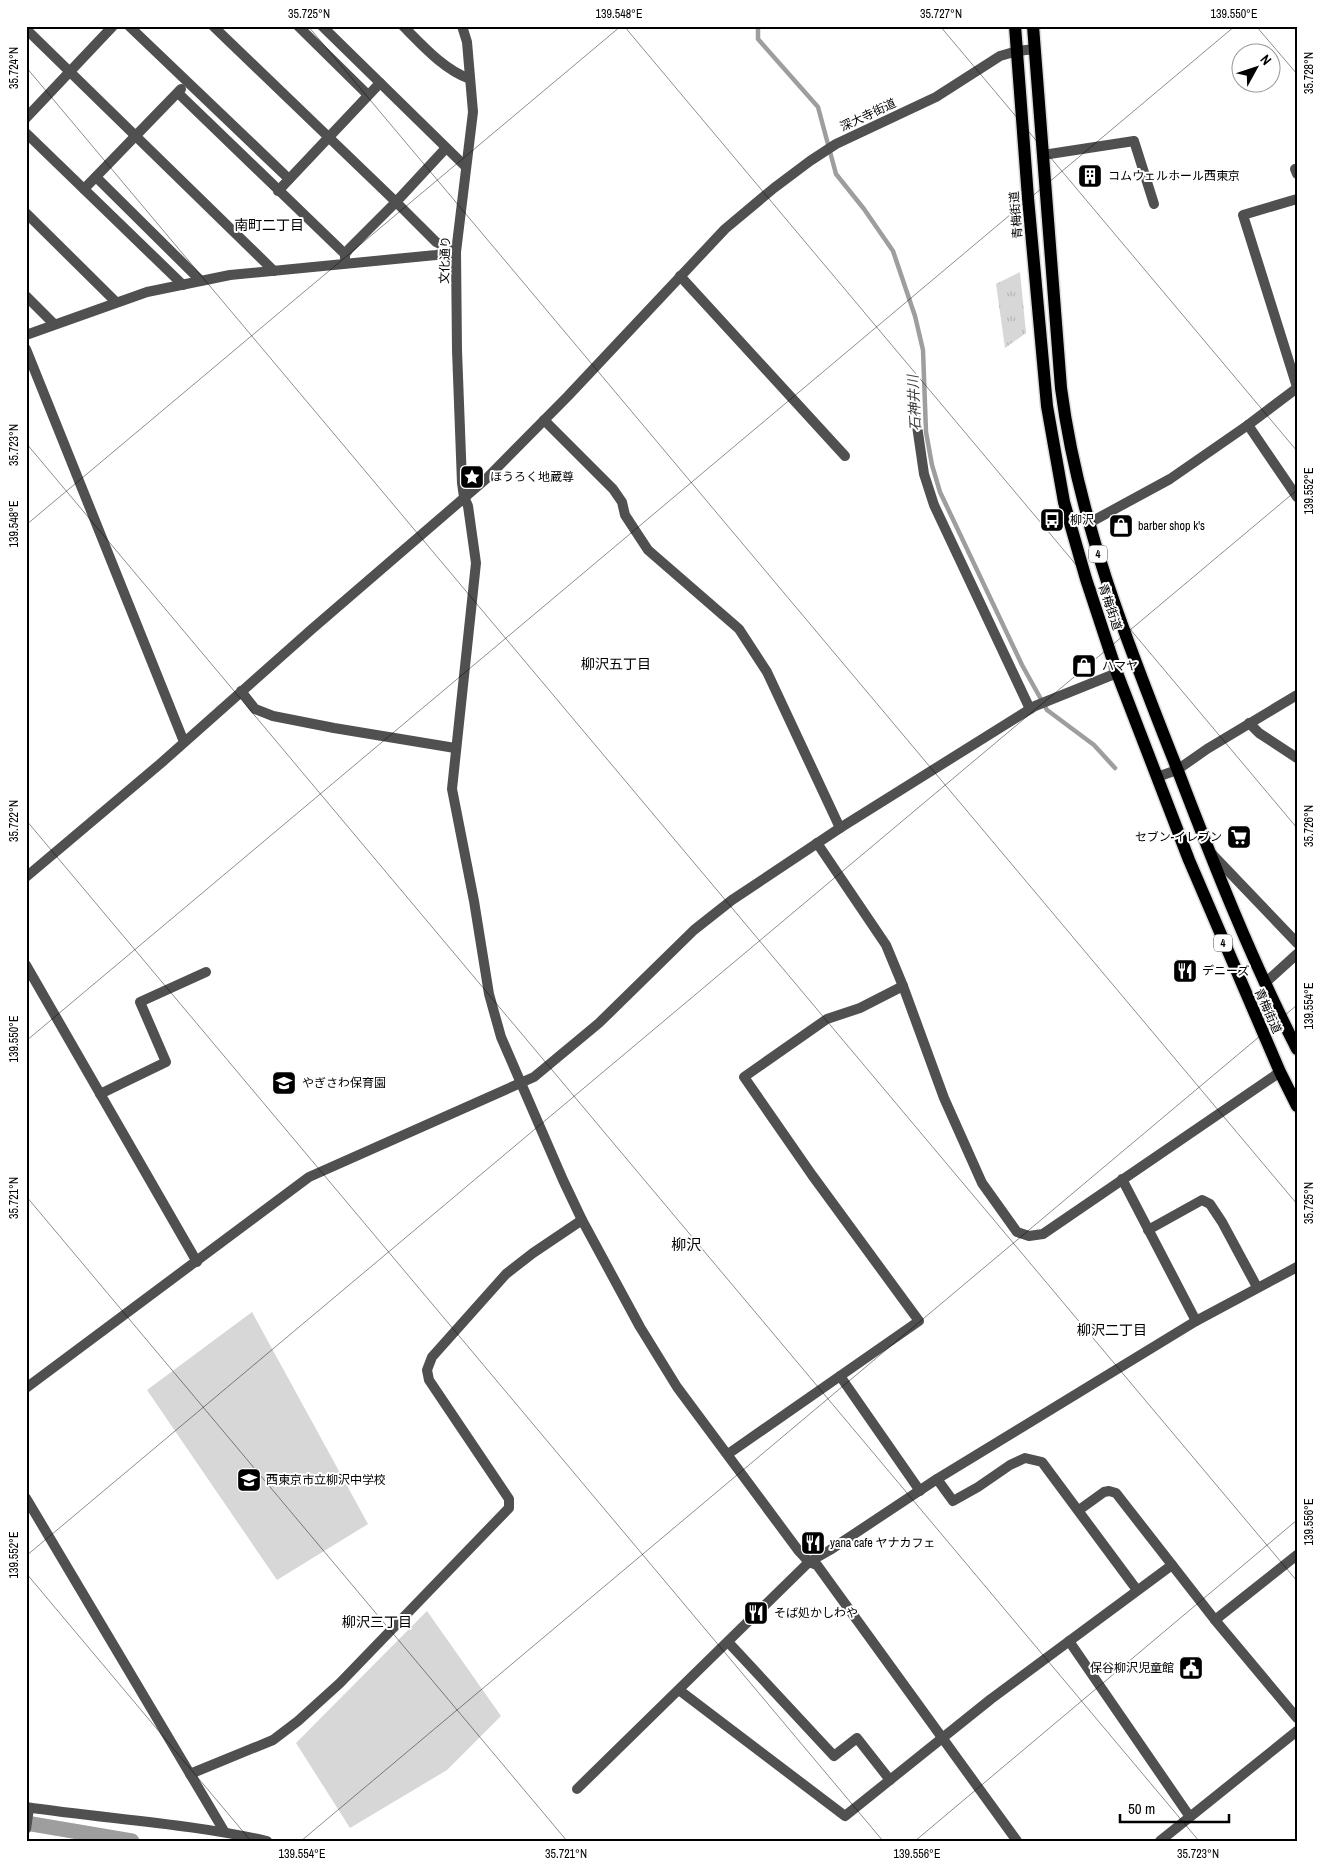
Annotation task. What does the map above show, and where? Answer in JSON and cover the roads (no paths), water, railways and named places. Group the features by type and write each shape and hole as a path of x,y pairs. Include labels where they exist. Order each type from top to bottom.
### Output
{"main road":[{"name":"青梅街道","path":"1015,26 1042,352 1053,445 1064,502 1086,579 1117,673 1188,860 1280,1072 1293,1091 1297,1106"},
{"name":"青梅街道","path":"1033,26 1065,415 1089,524 1133,658 1209,851 1265,983 1297,1049"}],"street":[{"path":"26,118 113,26"},
{"path":"129,26 289,179"},
{"path":"213,26 436,242 456,252"},
{"path":"298,26 368,95"},
{"path":"322,26 466,167"},
{"path":"403,26 424,48 459,75 470,78"},
{"name":"文化通り","path":"462,26 467,42 473,112 456,252 460,451 464,497 468,506 476,563 452,789 474,901 489,994 501,1037 520,1084 582,1220 659,1360 798,1550 809,1562 817,1565 1017,1841"},
{"path":"26,29 274,271"},
{"name":"深大寺街道","path":"544,420 725,229 774,188 824,151 936,97 1000,56 1017,51 1035,49"},
{"path":"84,189 188,82"},
{"path":"278,191 380,83"},
{"path":"178,93 345,259"},
{"path":"26,133 184,284"},
{"path":"1043,155 1134,140 1154,204"},
{"path":"345,259 446,148"},
{"path":"1297,169 1295,169 1297,174"},
{"path":"96,176 201,281"},
{"path":"1089,524 1170,479 1248,425 1297,387 1243,215 1297,199"},
{"path":"26,213 116,302"},
{"path":"26,335 147,292 230,275 274,271 345,259 436,255 456,252"},
{"path":"680,276 845,456"},
{"path":"26,296 54,324"},
{"path":"26,349 184,742"},
{"path":"916,419 924,474 934,505 1032,707"},
{"path":"26,877 160,764 241,691 486,479 544,420 613,489 622,502 629,523 648,550 739,629 767,672 840,828"},
{"path":"1248,425 1297,498"},
{"path":"26,1388 197,1262 308,1177 534,1077 599,1024 694,930 732,900 817,843 1032,707 1117,673"},
{"path":"241,691 255,709 273,716 455,748"},
{"path":"1157,777 1177,770 1249,723 1297,695"},
{"path":"1249,723 1259,733 1297,758"},
{"path":"817,843 886,945 944,1098 982,1183 1017,1232 1030,1236 1042,1234 1280,1072"},
{"path":"1209,851 1297,943"},
{"path":"1265,983 1297,954"},
{"path":"26,965 197,1262"},
{"path":"100,1094 166,1062 140,1002 206,972"},
{"path":"728,1454 919,1321 812,1175 744,1077 827,1019 860,1008 903,986"},
{"path":"1122,1179 1196,1321"},
{"path":"1148,1230 1202,1200 1210,1204 1258,1287"},
{"path":"190,1774 274,1740 298,1721 340,1683 509,1508 509,1499 429,1380 427,1370 432,1357 506,1274 582,1220"},
{"path":"578,1789 809,1562 815,1560 937,1479 1196,1321 1297,1267"},
{"path":"840,1376 920,1491"},
{"path":"937,1479 953,1502 1010,1465 1025,1458 1042,1462 1138,1590"},
{"path":"1079,1510 1104,1492 1116,1493 1215,1620 1297,1718"},
{"path":"26,1498 224,1831"},
{"path":"1215,1620 1297,1555"},
{"path":"679,1690 845,1816 991,1699 1172,1565"},
{"path":"1069,1641 1190,1817"},
{"path":"728,1642 834,1756 857,1738 890,1780"},
{"path":"1160,1841 1297,1731"},
{"path":"26,1829 28,1808 224,1831 267,1841"}],"waterway":[{"name":"石神井川","path":"758,26 758,39 818,107 836,174 864,209 893,251 915,316 923,350 926,432 932,465 940,492 1022,665 1047,710 1094,745 1115,768"},
{"path":"26,1823 132,1841"}],"place":[{"name":"コムウェルホール西東京","path":"1090,176"},
{"name":"ほうろく地蔵尊","path":"472,477"},
{"name":"柳沢","path":"1052,520"},
{"name":"barber shop k's","path":"1121,526"},
{"name":"ハマヤ","path":"1084,666"},
{"name":"セブン-イレブン","path":"1239,837"},
{"name":"デニーズ","path":"1185,971"},
{"name":"やぎさわ保育園","path":"284,1083"},
{"name":"西東京市立柳沢中学校","path":"249,1480"},
{"name":"yana cafe ヤナカフェ","path":"813,1543"},
{"name":"そば処かしわや","path":"756,1613"},
{"name":"保谷柳沢児童館","path":"1191,1668"}],"district":[{"name":"南町二丁目","path":"269,225"},
{"name":"柳沢五丁目","path":"616,664"},
{"name":"柳沢","path":"686,1244"},
{"name":"柳沢二丁目","path":"1112,1330"},
{"name":"柳沢三丁目","path":"377,1622"}]}
